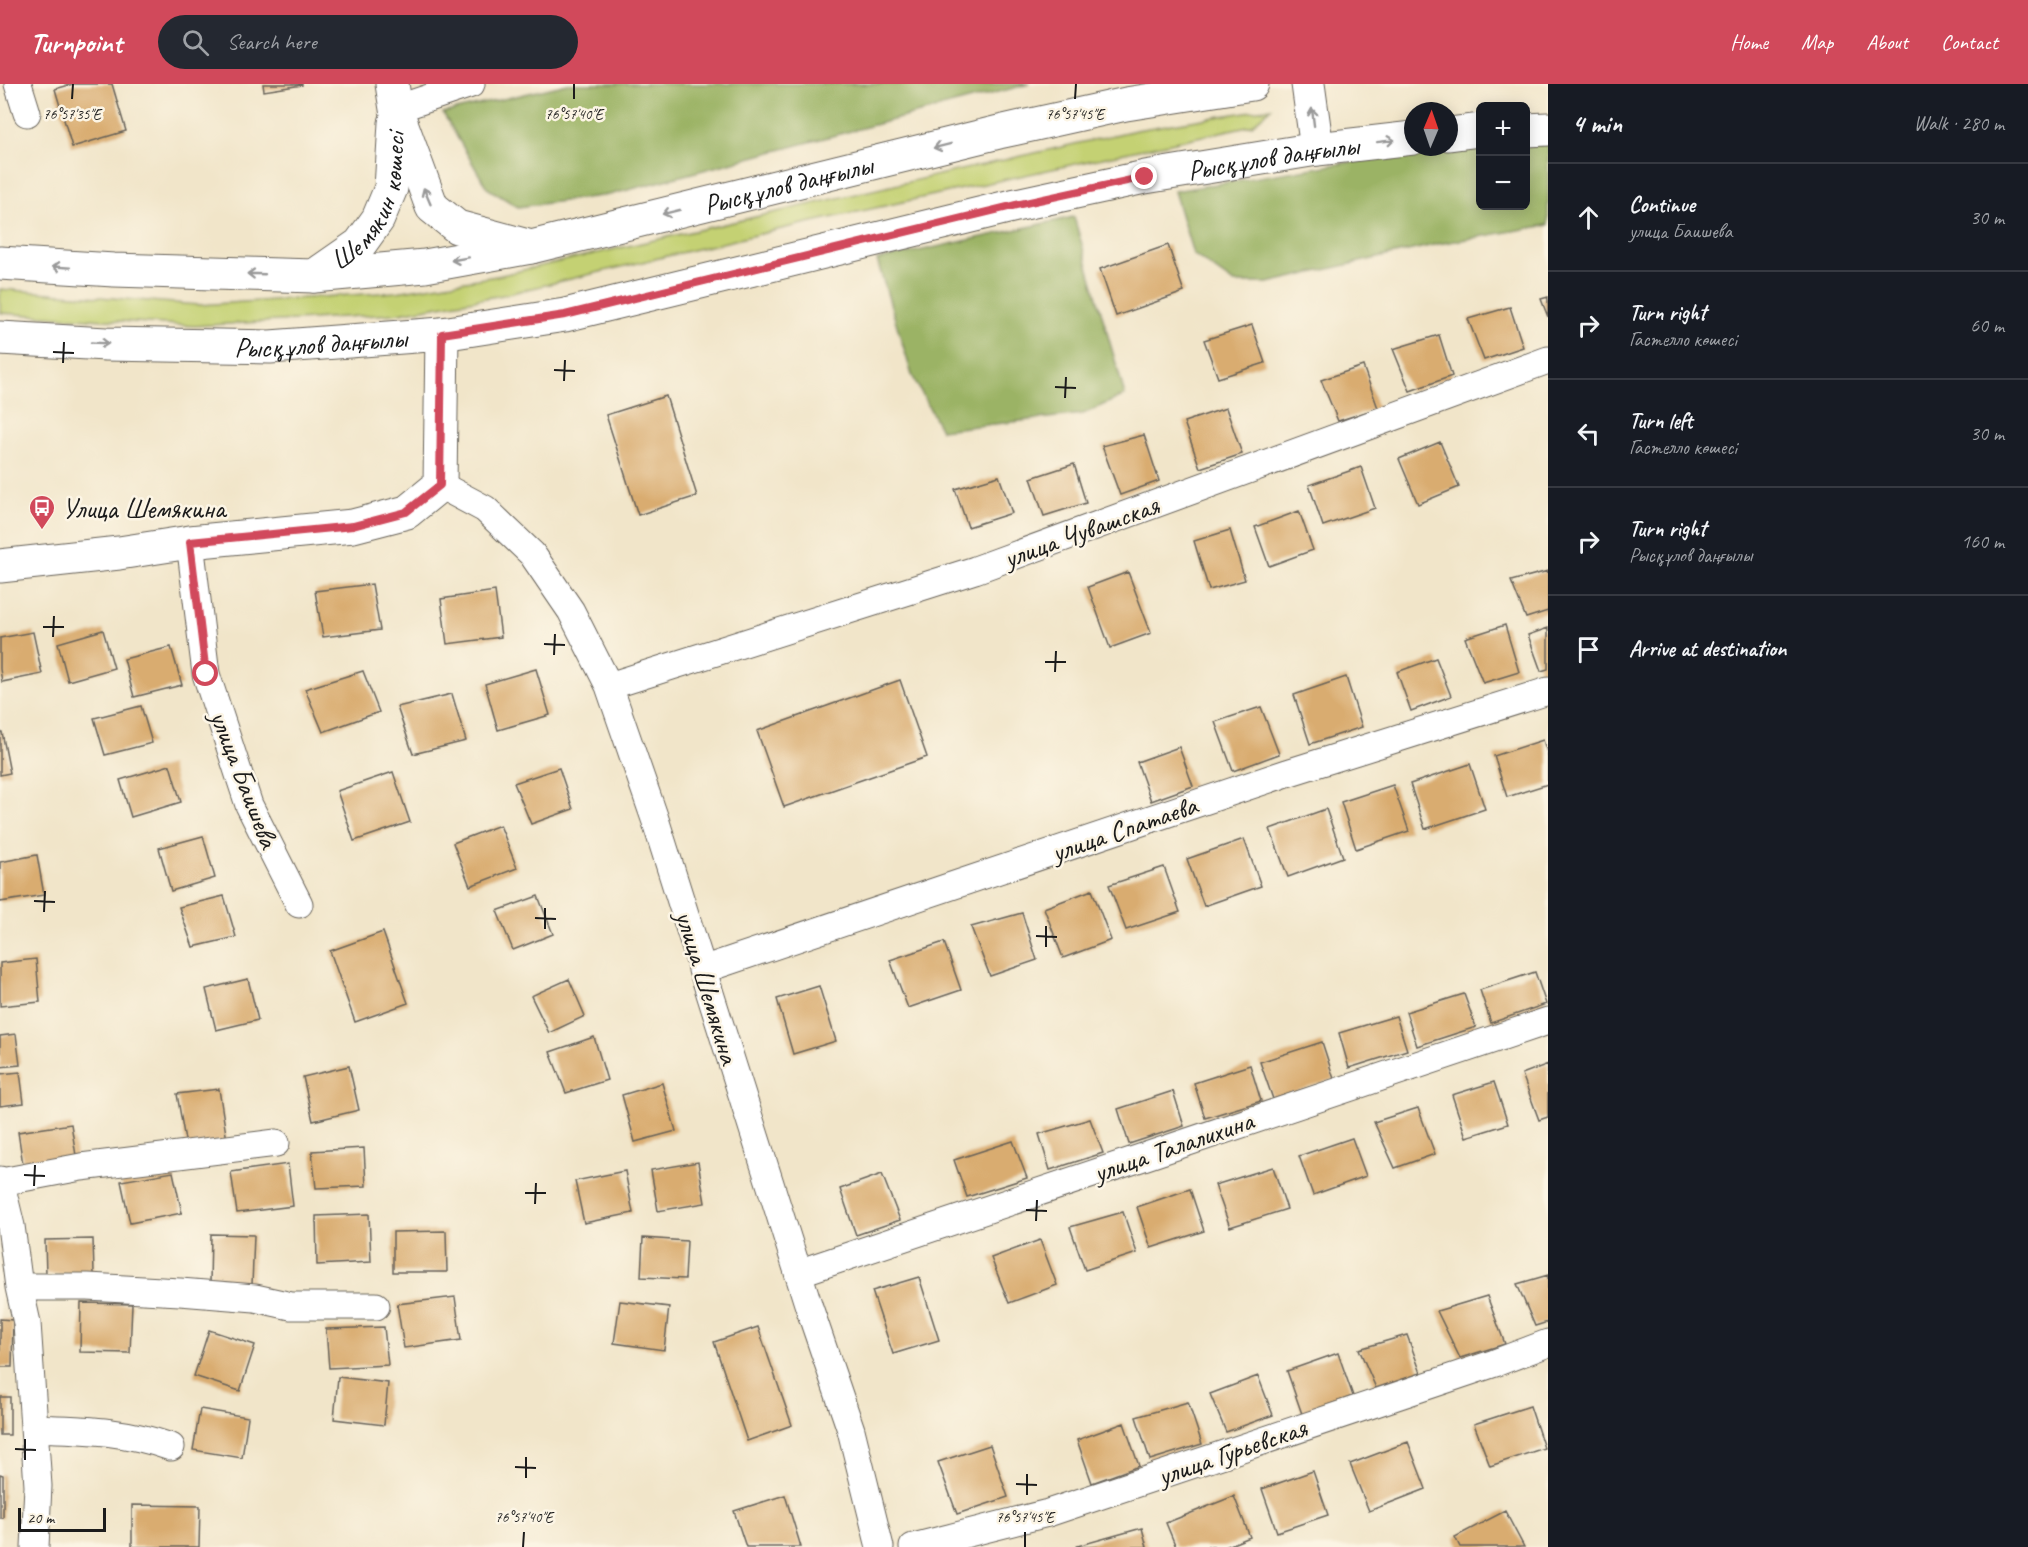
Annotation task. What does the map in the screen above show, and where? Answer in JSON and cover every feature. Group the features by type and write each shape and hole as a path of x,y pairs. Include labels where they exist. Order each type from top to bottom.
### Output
{"main road":[{"name":"Рысқұлов даңғылы","path":"0,263 114,270 314,276 424,266 531,247 999,132 1126,104 1252,84"},
{"path":"1308,84 1317,149"},
{"name":"Шемякин көшесі","path":"394,97 432,207 457,227 531,247"},
{"name":"Шемякин көшесі","path":"314,276 360,244 378,219 391,188 394,97"},
{"path":"1530,130 1548,129"},
{"path":"1458,133 1476,131"},
{"name":"Рысқұлов даңғылы","path":"0,338 106,344 270,347 442,334 565,315 1016,205 1145,177 1317,149 1404,139"},
{"path":"0,566 119,553 190,542 353,526 406,512 440,485 442,334"}],"street":[{"path":"18,84 27,112"},
{"path":"394,97 471,84"},
{"name":"улица Чувашская","path":"609,686 975,570 1548,360"},
{"name":"улица Шемякина","path":"440,485 485,509 532,554 571,610 609,686 655,819 798,1274 851,1430 880,1547"},
{"name":"улица Баишева","path":"190,542 206,674 249,805 299,904"},
{"name":"улица Спатаева","path":"702,970 1287,773 1548,691"},
{"name":"улица Талалихина","path":"798,1274 1548,1021"},
{"path":"35,1547 38,1486 27,1323 1,1181 81,1167 276,1143"},
{"path":"19,1287 88,1287 180,1292 255,1298 291,1306 376,1306"},
{"name":"улица Гурьевская","path":"913,1547 1048,1513 1496,1363 1548,1343"},
{"path":"34,1428 108,1431 147,1438 171,1447"}],"green space":[{"path":"568,84 1029,84 609,195 518,207 487,188 443,113"},
{"path":"1271,108 1252,125 794,226 503,295 394,314 194,326 0,313 0,289 199,305 396,292 497,276 1136,130"},
{"path":"1548,144 1548,225 1438,244 1268,283 1234,283 1193,254 1174,191 1399,154 1404,154 1404,156 1458,156 1458,150 1476,148 1476,210 1530,210 1530,145"},
{"path":"1074,217 1125,395 1083,414 941,430 912,375 877,260"}],"building":[{"path":"73,84 112,84 126,131 72,147 55,89"},
{"path":"263,84 302,84 302,85 264,91"},
{"path":"1168,245 1184,292 1116,316 1100,269"},
{"path":"1548,297 1548,317 1541,299"},
{"path":"1510,307 1523,347 1484,360 1468,319"},
{"path":"1252,325 1265,363 1218,378 1204,340"},
{"path":"1439,335 1452,376 1410,391 1393,349"},
{"path":"1363,366 1378,408 1338,421 1321,380"},
{"path":"666,396 697,496 638,515 606,415"},
{"path":"1226,408 1242,454 1200,468 1184,422"},
{"path":"1144,435 1159,481 1120,495 1102,446"},
{"path":"1440,442 1459,487 1418,504 1399,459"},
{"path":"1074,464 1086,503 1044,516 1031,478"},
{"path":"1361,467 1375,508 1323,526 1309,485"},
{"path":"999,476 1012,513 968,527 955,489"},
{"path":"1299,511 1313,550 1269,566 1255,527"},
{"path":"1230,530 1245,580 1209,590 1194,541"},
{"path":"1548,571 1548,611 1526,618 1511,581"},
{"path":"1128,572 1151,633 1110,648 1088,587"},
{"path":"372,584 380,630 323,637 315,591"},
{"path":"495,591 501,637 447,644 441,599"},
{"path":"1505,625 1519,672 1483,683 1465,638"},
{"path":"1548,628 1548,669 1541,671 1528,635"},
{"path":"103,630 114,668 68,681 58,643"},
{"path":"33,632 42,674 2,682 0,638"},
{"path":"171,647 182,685 134,697 124,659"},
{"path":"1436,658 1451,696 1411,711 1397,672"},
{"path":"536,669 550,715 498,730 485,684"},
{"path":"363,671 379,712 323,732 305,689"},
{"path":"1346,677 1362,727 1310,744 1294,695"},
{"path":"900,680 927,757 784,807 757,731"},
{"path":"452,694 466,741 413,754 397,707"},
{"path":"141,706 152,743 105,755 94,718"},
{"path":"1261,707 1279,754 1233,771 1215,722"},
{"path":"0,732 2,732 10,773 0,775"},
{"path":"1543,740 1548,756 1548,784 1507,797 1494,756"},
{"path":"1179,747 1193,786 1151,801 1137,762"},
{"path":"1470,764 1485,809 1425,829 1410,784"},
{"path":"170,765 181,802 131,817 120,780"},
{"path":"559,768 573,809 531,824 514,783"},
{"path":"393,772 410,822 354,841 337,791"},
{"path":"1393,785 1409,831 1356,849 1341,802"},
{"path":"1326,809 1343,857 1288,877 1270,829"},
{"path":"500,825 517,868 470,886 453,843"},
{"path":"203,836 215,878 171,891 159,848"},
{"path":"1244,839 1261,886 1204,906 1187,859"},
{"path":"37,855 44,895 0,902 0,862"},
{"path":"1164,867 1180,912 1126,930 1109,885"},
{"path":"1092,890 1111,940 1063,958 1044,908"},
{"path":"224,896 236,937 193,947 179,907"},
{"path":"538,896 553,934 513,950 497,911"},
{"path":"1022,913 1037,960 990,976 971,927"},
{"path":"383,932 408,1003 355,1022 330,951"},
{"path":"944,942 961,990 908,1008 890,960"},
{"path":"36,959 40,1002 0,1006 0,963"},
{"path":"1535,972 1546,1004 1491,1023 1480,990"},
{"path":"248,979 258,1020 216,1030 206,989"},
{"path":"569,979 585,1016 549,1033 531,996"},
{"path":"819,986 836,1041 793,1054 777,999"},
{"path":"1464,994 1476,1027 1417,1046 1406,1012"},
{"path":"1396,1016 1407,1050 1349,1068 1339,1033"},
{"path":"16,1034 20,1065 0,1067 0,1036"},
{"path":"594,1037 607,1080 566,1093 550,1052"},
{"path":"1322,1042 1334,1079 1273,1099 1260,1062"},
{"path":"1548,1064 1548,1117 1539,1120 1522,1074"},
{"path":"1250,1065 1261,1101 1205,1118 1194,1083"},
{"path":"349,1066 359,1110 313,1121 303,1077"},
{"path":"20,1072 24,1103 0,1106 0,1074"},
{"path":"1494,1082 1508,1124 1466,1137 1452,1095"},
{"path":"662,1083 676,1131 635,1142 622,1095"},
{"path":"219,1089 227,1141 186,1146 177,1094"},
{"path":"1173,1091 1184,1126 1129,1144 1118,1109"},
{"path":"1418,1108 1435,1154 1395,1168 1374,1122"},
{"path":"1090,1119 1103,1153 1050,1170 1039,1134"},
{"path":"71,1124 77,1162 24,1171 18,1132"},
{"path":"1352,1138 1366,1176 1313,1195 1299,1156"},
{"path":"1013,1141 1027,1178 967,1197 954,1160"},
{"path":"364,1148 366,1186 316,1188 312,1151"},
{"path":"698,1162 705,1203 658,1211 651,1170"},
{"path":"288,1164 293,1206 237,1213 231,1172"},
{"path":"1273,1167 1287,1209 1230,1227 1215,1185"},
{"path":"625,1171 633,1213 584,1223 575,1181"},
{"path":"173,1172 182,1213 130,1223 121,1181"},
{"path":"882,1174 900,1220 856,1235 840,1189"},
{"path":"1190,1189 1204,1231 1151,1248 1137,1207"},
{"path":"1123,1212 1137,1253 1085,1270 1070,1227"},
{"path":"369,1214 371,1262 317,1265 316,1216"},
{"path":"446,1231 447,1272 393,1272 393,1232"},
{"path":"211,1234 254,1235 252,1285 210,1284"},
{"path":"643,1238 687,1241 685,1279 641,1277"},
{"path":"93,1239 94,1274 46,1274 45,1240"},
{"path":"1040,1240 1057,1285 1009,1303 991,1258"},
{"path":"1548,1275 1548,1322 1535,1326 1517,1284"},
{"path":"919,1277 939,1340 893,1354 872,1291"},
{"path":"1487,1296 1505,1344 1460,1358 1437,1311"},
{"path":"455,1297 461,1340 404,1348 397,1304"},
{"path":"620,1301 669,1307 664,1350 614,1343"},
{"path":"81,1303 132,1304 130,1353 80,1352"},
{"path":"0,1319 13,1320 12,1367 0,1367"},
{"path":"384,1327 388,1365 329,1368 326,1329"},
{"path":"758,1327 792,1425 747,1441 714,1342"},
{"path":"209,1330 255,1345 240,1391 194,1376"},
{"path":"1407,1335 1421,1373 1376,1388 1359,1349"},
{"path":"1338,1353 1353,1396 1302,1414 1287,1371"},
{"path":"1258,1376 1273,1415 1226,1432 1210,1394"},
{"path":"338,1377 388,1383 384,1425 334,1419"},
{"path":"0,1397 10,1397 10,1435 0,1435"},
{"path":"1188,1402 1202,1444 1150,1460 1136,1417"},
{"path":"1530,1406 1544,1448 1490,1466 1474,1424"},
{"path":"200,1409 248,1417 242,1458 193,1450"},
{"path":"1124,1423 1139,1466 1092,1483 1077,1440"},
{"path":"1408,1442 1426,1489 1369,1511 1350,1464"},
{"path":"990,1445 1008,1497 957,1514 938,1462"},
{"path":"1313,1471 1328,1515 1277,1532 1262,1489"},
{"path":"0,1474 3,1475 3,1518 0,1518"},
{"path":"785,1495 801,1547 746,1547 734,1511"},
{"path":"1234,1496 1250,1537 1225,1547 1176,1547 1166,1523"},
{"path":"132,1505 200,1506 199,1547 132,1547"},
{"path":"1505,1511 1524,1547 1460,1547 1455,1537"},
{"path":"1142,1528 1147,1547 1077,1547 1077,1546"}],"place":[{"name":"Улица Шемякина","path":"42,531"}],"route":[{"path":"206,674 190,542 353,526 406,512 440,485 442,334 565,315 1016,205 1145,177"}]}
